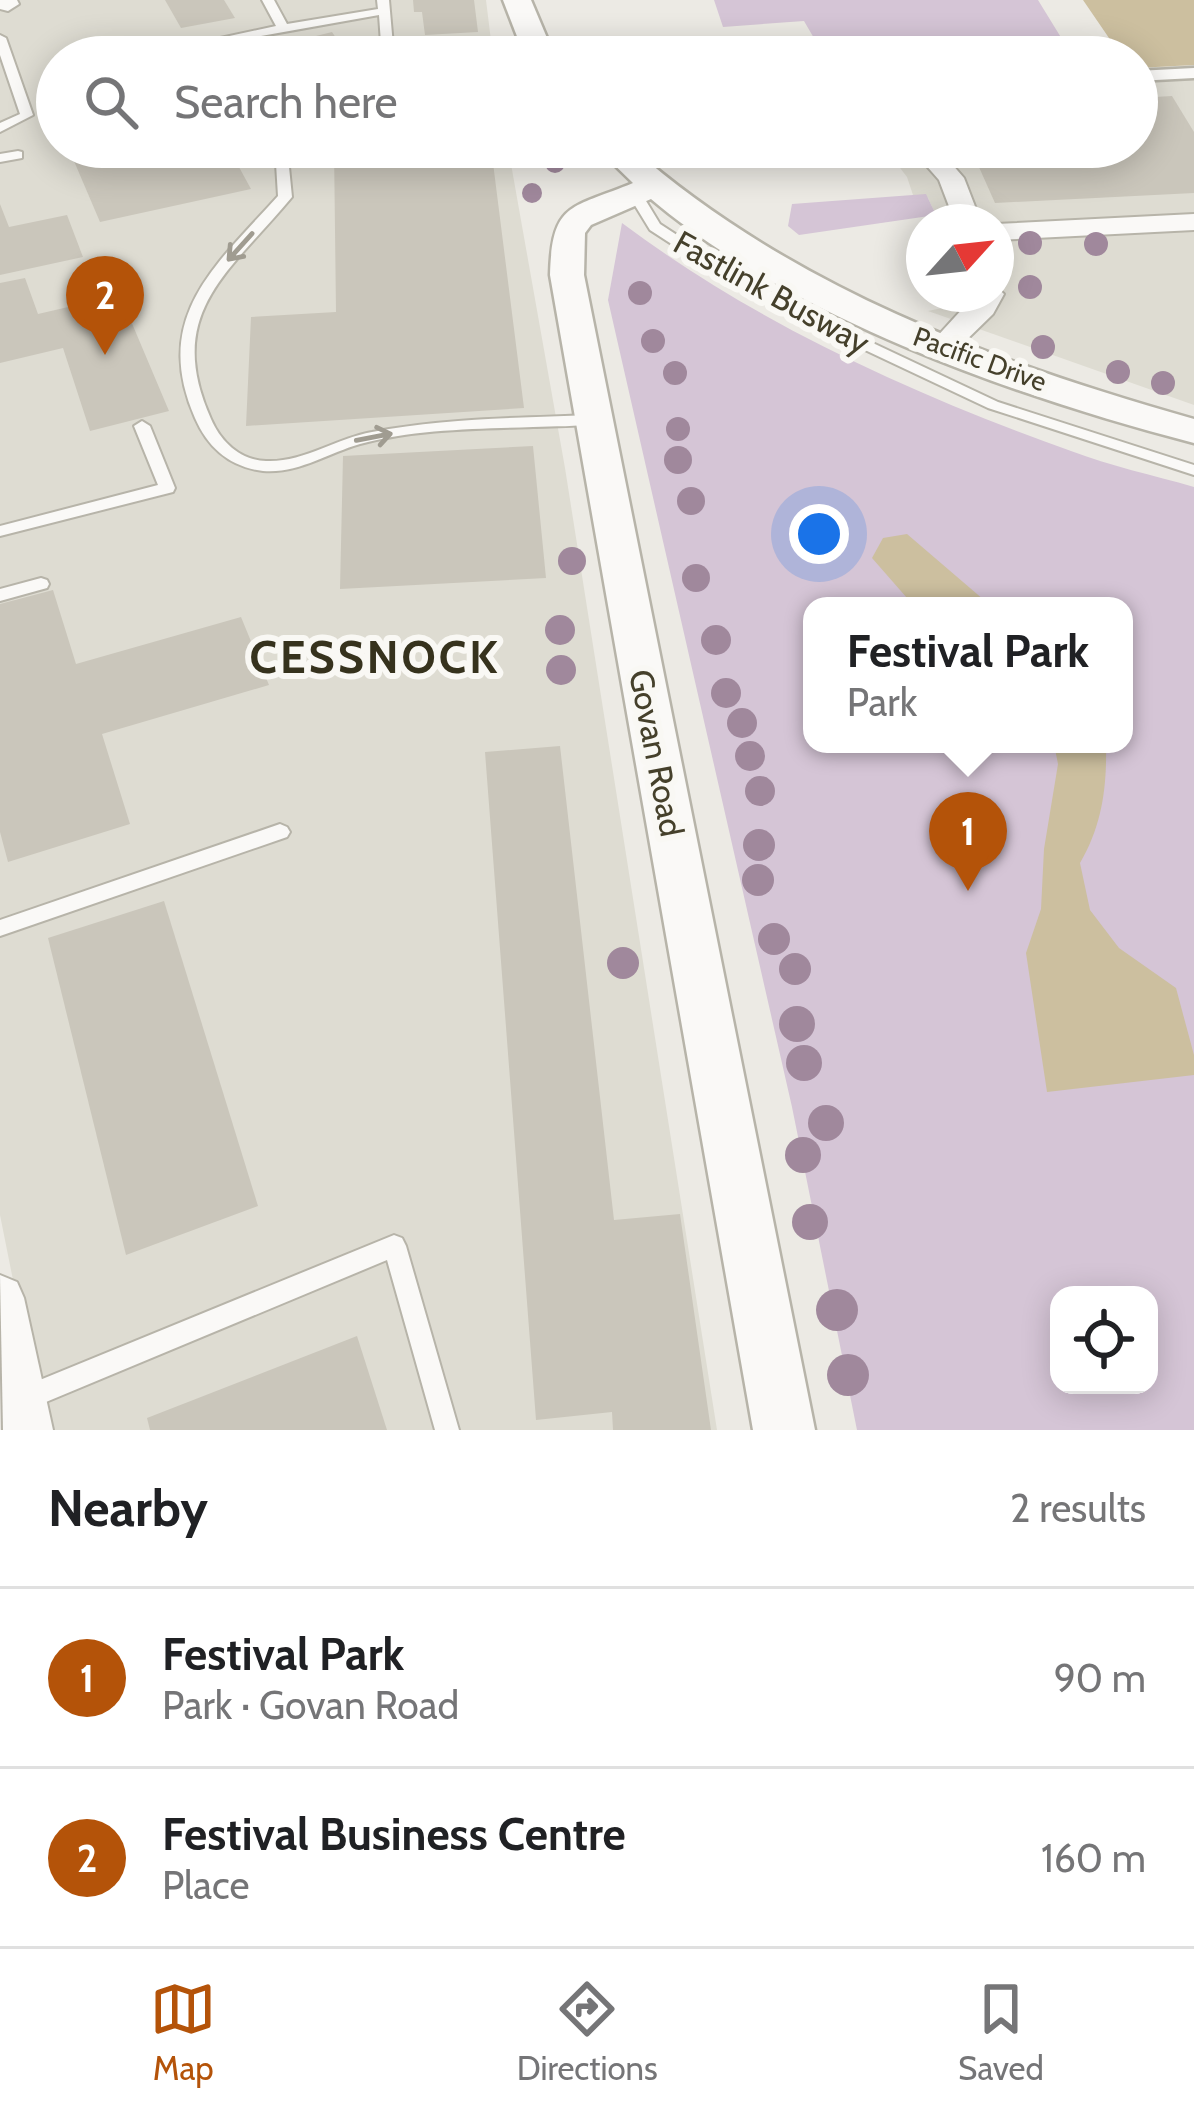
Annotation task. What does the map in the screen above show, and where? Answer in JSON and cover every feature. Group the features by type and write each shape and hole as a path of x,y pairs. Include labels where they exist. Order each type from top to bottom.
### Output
{"street":[{"path":"518,0 531,36"},
{"path":"1158,75 1194,73"},
{"path":"628,168 645,189"},
{"path":"942,168 961,204"},
{"name":"Govan Road","path":"645,189 586,212 568,233 567,274 784,1430"},
{"name":"Pacific Drive","path":"645,189 820,289 943,347 1194,431"},
{"path":"1014,231 1194,222"},
{"path":"943,347 979,312"},
{"path":"0,1299 25,1415"}],"lane":[{"path":"268,0 283,28"},
{"path":"241,36 384,5 386,36"},
{"path":"0,38 27,115 0,128"},
{"path":"0,158 18,155"},
{"path":"282,168 284,197 232,254 188,320 184,356 192,402 215,443 241,461 278,466 360,439 410,431 592,420"},
{"name":"Fastlink Busway","path":"645,189 656,227 732,277 853,339 993,405 1194,470"},
{"path":"0,531 167,488 142,426"},
{"path":"0,595 41,584"},
{"path":"0,928 280,832"},
{"path":"25,1415 394,1246 447,1430"}],"shaded area":[{"path":"0,0 486,0 490,36 36,36 36,168 512,168 565,468 717,1430 43,1430 0,1215"},
{"path":"714,0 1038,0 1060,36 813,36 804,21 723,27"},
{"path":"1083,0 1194,0 1194,65 1158,67 1158,36 1108,36"},
{"path":"1194,65 1194,405 931,312 1014,312 1014,204 931,204 928,198 914,198 900,168 1158,168 1158,67"},
{"path":"926,194 931,204 906,204 906,219 799,235 788,226 792,204"},
{"path":"622,223 727,293 838,354 1012,429 1194,487 1194,1430 857,1430 792,1107 608,300"},
{"path":"907,534 980,597 906,597 872,558 883,538"},
{"path":"1056,753 1106,753 1102,806 1080,863 1090,910 1119,948 1176,988 1194,1055 1194,1075 1047,1092 1026,953 1041,909 1044,849"}],"building":[{"path":"165,0 224,0 235,18 181,28"},
{"path":"413,0 474,0 478,32 425,35 422,12 414,12"},
{"path":"1172,96 1194,132 1194,193 995,203 979,168 1158,168 1158,97"},
{"path":"77,168 240,168 251,189 100,222"},
{"path":"334,168 494,168 524,408 246,426 251,317 336,312"},
{"path":"0,204 9,227 67,215 83,257 0,275"},
{"path":"25,278 38,314 120,295 169,411 90,431 63,348 0,363 0,283"},
{"path":"533,446 546,578 340,589 343,456"},
{"path":"53,590 76,664 241,617 269,685 102,734 130,824 8,862 0,832 0,604"},
{"path":"560,746 614,1220 680,1214 711,1430 613,1430 612,1412 536,1420 485,752"},
{"path":"164,901 258,1206 126,1255 48,938"},
{"path":"357,1336 387,1430 150,1430 147,1418"}],"place":[{"name":"Festival Business Centre","path":"105,355"},
{"name":"Festival Park","path":"968,891"}],"district":[{"name":"CESSNOCK","path":"375,657"}]}
